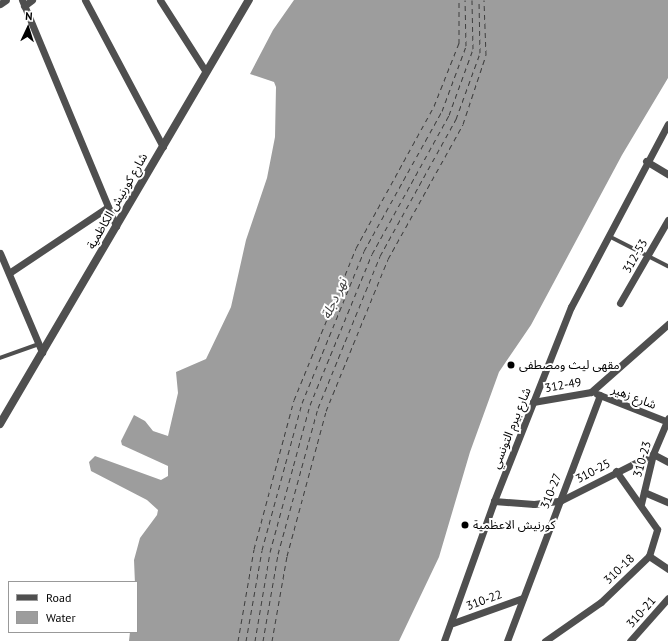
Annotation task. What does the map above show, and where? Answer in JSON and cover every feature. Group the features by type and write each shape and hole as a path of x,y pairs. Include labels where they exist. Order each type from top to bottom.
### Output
{"street":[{"path":"0,4 6,0"},
{"path":"32,0 23,3 116,226"},
{"path":"84,0 162,147"},
{"path":"160,0 206,72"},
{"name":"شارع كورنيش الكاظمية","path":"0,424 41,348 116,226 248,0"},
{"name":"شارع بيرم التونسي","path":"444,641 453,623 494,501 571,307 646,161 667,127"},
{"path":"646,161 668,174"},
{"path":"9,273 108,207"},
{"name":"312-53","path":"620,303 668,220"},
{"path":"0,253 41,348"},
{"name":"312-49","path":"533,402 591,392 668,324"},
{"name":"شارع زهير","path":"591,392 667,420"},
{"name":"310-27","path":"507,641 600,395"},
{"name":"310-23","path":"640,504 653,454 667,420"},
{"path":"653,454 668,462"},
{"name":"310-25","path":"494,501 534,504 560,501 616,471 653,454"},
{"name":"310-18","path":"545,641 601,602 649,556 657,529 616,471"},
{"path":"644,492 668,502"},
{"path":"649,556 668,569"},
{"name":"310-22","path":"453,623 523,598"},
{"name":"310-21","path":"630,641 668,598"}],"lane":[{"path":"608,235 668,266"},
{"path":"0,358 41,348"}],"water":[{"name":"نهر دجلة","path":"294,0 668,0 668,78 622,155 531,325 499,372 470,452 439,557 399,641 129,641 130,633 138,633 138,581 135,581 134,560 140,538 157,515 158,510 147,500 91,471 89,462 95,456 161,480 168,476 168,466 122,445 121,441 134,415 145,421 153,431 168,436 178,393 176,372 206,359 231,307 246,240 267,178 275,137 276,87 274,82 250,74 273,30"}],"ferry route":[{"path":"238,641 254,549 294,400 356,248 434,106 459,43 459,0"},
{"path":"246,641 262,550 302,403 364,251 442,111 466,46 465,0"},
{"path":"255,641 270,552 310,405 372,254 449,115 473,49 472,0"},
{"path":"263,641 278,554 318,408 380,256 456,119 480,53 479,0"},
{"path":"272,641 287,556 326,411 388,259 463,124 486,55 484,0"}],"place":[{"name":"مقهى ليث ومصطفى","path":"511,365"},
{"name":"كورنيش الاعظمية","path":"465,525"}]}
